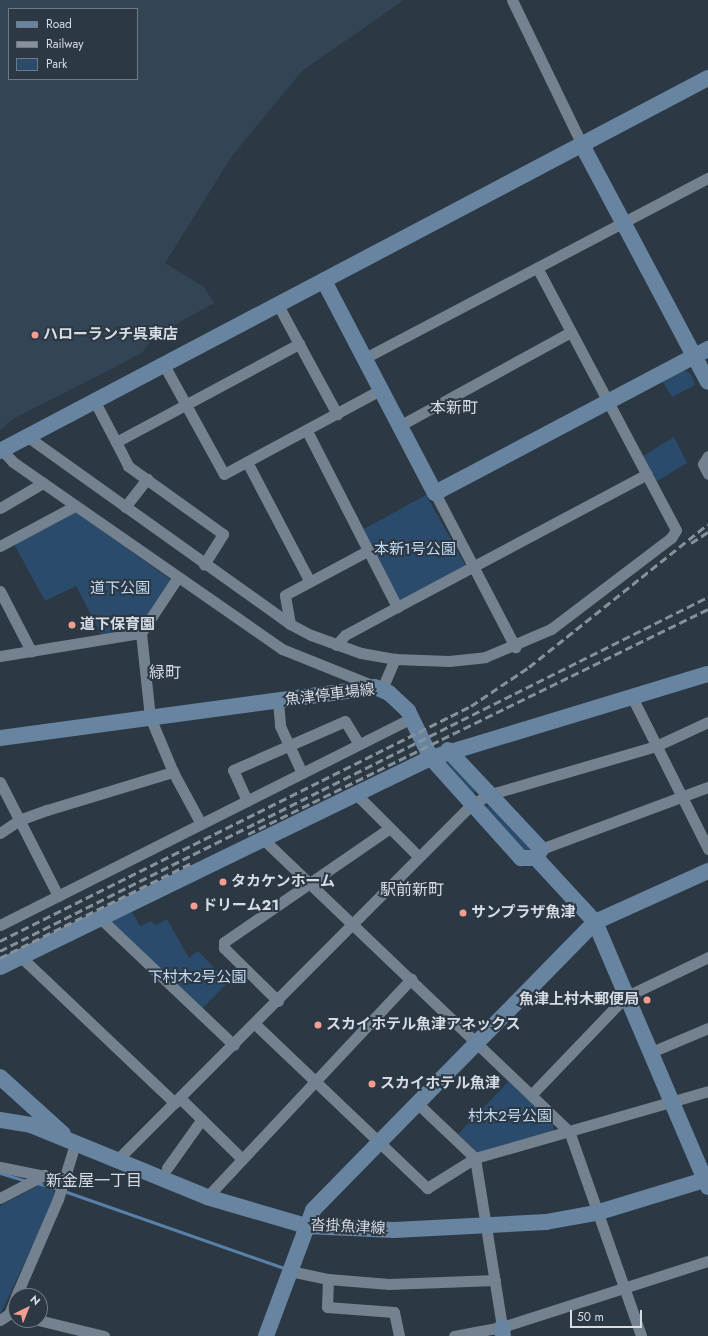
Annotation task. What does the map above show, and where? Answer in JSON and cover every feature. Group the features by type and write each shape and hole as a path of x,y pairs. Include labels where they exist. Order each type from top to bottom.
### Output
{"street":[{"path":"512,0 582,145 623,222 701,352 708,382"},
{"path":"395,659 378,688 297,658 75,506 1,451 708,78"},
{"path":"363,360 708,178"},
{"path":"28,437 290,624 336,645 395,659 456,660 484,657 515,646 550,629 671,538 676,530 647,474 569,333 537,268"},
{"path":"324,281 363,360 515,646"},
{"path":"278,305 337,414"},
{"path":"399,426 569,333"},
{"path":"116,442 299,344"},
{"path":"435,493 701,352"},
{"path":"164,365 224,474 380,390"},
{"path":"95,402 128,466 223,534 204,564"},
{"path":"306,431 366,550 397,607"},
{"path":"708,456 703,464 708,474"},
{"path":"247,462 309,580"},
{"path":"336,645 345,635 647,474"},
{"path":"126,508 147,479"},
{"path":"0,508 43,483"},
{"path":"0,546 75,506"},
{"path":"290,624 282,599 309,580 366,550"},
{"path":"178,577 141,633 150,716 173,772 202,824"},
{"path":"0,591 31,650"},
{"path":"0,656 141,633"},
{"path":"0,967 101,919 355,793 448,750 708,674"},
{"name":"魚津停車場線","path":"0,738 150,716 378,688 400,702 412,718 430,758 521,858 539,854"},
{"path":"632,696 708,849"},
{"path":"278,700 280,726 287,747 302,773"},
{"path":"0,925 412,718"},
{"path":"247,801 232,770 345,721 359,744"},
{"path":"116,1161 278,1001 418,856 472,804 491,794 656,746 708,722"},
{"path":"448,750 491,794 595,922 669,1100 707,1182"},
{"path":"0,833 19,820 173,772"},
{"path":"0,782 58,896"},
{"path":"539,854 708,787"},
{"path":"355,793 418,856"},
{"path":"278,1001 224,948 224,942 390,828"},
{"path":"263,839 532,1093 569,1131 596,1213 641,1336"},
{"path":"266,1336 313,1210 595,922 708,871"},
{"path":"101,919 234,1045"},
{"path":"21,957 178,1100 202,1119 242,1159"},
{"path":"532,1093 625,997 708,957"},
{"path":"207,1197 314,1079 411,979"},
{"path":"255,1024 427,1188 475,1158 669,1100 708,1091"},
{"path":"649,1053 708,1028"},
{"path":"0,1077 75,1144 64,1180 19,1288"},
{"path":"417,1103 475,1158 502,1332"},
{"path":"167,1168 184,1139 202,1119"},
{"name":"沓掛魚津線","path":"0,1120 31,1125 207,1197 306,1226 394,1230 546,1222 596,1213 707,1182"},
{"path":"0,1167 64,1180"},
{"path":"0,1198 44,1176"},
{"path":"454,1336 502,1332 624,1287 708,1261"},
{"path":"290,1271 328,1279 404,1284 495,1280"},
{"path":"328,1279 327,1307 394,1312 399,1336"},
{"path":"48,1322 104,1336"},
{"path":"60,1336 67,1327"}],"shaded area":[{"path":"0,0 404,0 302,71 232,156 165,263 204,287 214,303 153,337 142,353 13,419 0,430"}],"green space":[{"path":"683,370 691,374 695,385 672,397 663,382"},
{"path":"674,437 687,463 652,484 638,459"},
{"name":"本新1号公園","path":"426,495 466,566 400,600 362,530"},
{"name":"道下公園","path":"73,510 171,580 138,630 101,634 76,586 45,601 14,544"},
{"path":"449,759 477,789 473,795 442,763"},
{"path":"492,804 532,848 525,853 484,808"},
{"name":"下村木2号公園","path":"131,910 140,926 151,921 156,925 167,919 189,958 198,951 228,982 202,1009 110,921"},
{"name":"村木2号公園","path":"509,1081 554,1124 553,1132 478,1153 458,1134"},
{"path":"41,1184 54,1189 55,1198 13,1288 8,1288 8,1298 0,1315 0,1206"}],"waterway":[{"path":"0,1173 27,1181"},
{"path":"37,1183 58,1189"},
{"path":"64,1191 287,1269"}],"railway":[{"path":"0,941 471,706 529,667 708,524"},
{"path":"691,543 708,532"},
{"path":"0,951 708,597"},
{"path":"248,834 708,609"},
{"path":"0,958 191,863"}],"place":[{"name":"ハローランチ呉東店","path":"35,335"},
{"name":"道下保育園","path":"72,625"},
{"name":"タカケンホーム","path":"223,882"},
{"name":"ドリーム21","path":"194,906"},
{"name":"サンプラザ魚津","path":"463,913"},
{"name":"魚津上村木郵便局","path":"647,1000"},
{"name":"スカイホテル魚津アネックス","path":"318,1025"},
{"name":"スカイホテル魚津","path":"372,1084"}],"district":[{"name":"本新町","path":"454,408"},
{"name":"緑町","path":"165,673"},
{"name":"駅前新町","path":"412,890"},
{"name":"新金屋一丁目","path":"94,1181"}]}
